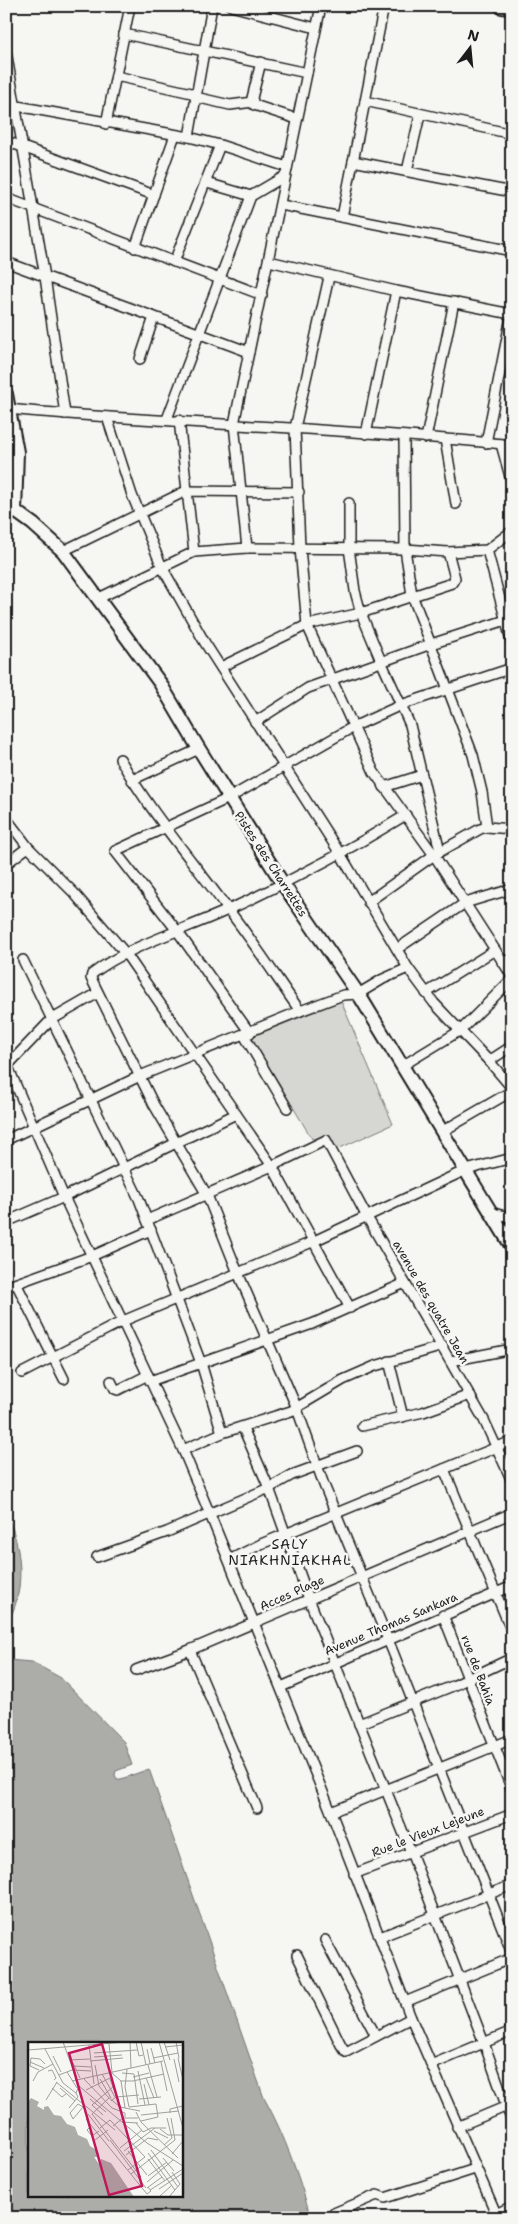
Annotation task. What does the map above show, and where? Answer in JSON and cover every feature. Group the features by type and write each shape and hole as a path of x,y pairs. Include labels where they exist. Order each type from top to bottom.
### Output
{"main road":[{"path":"502,6 512,8"},
{"path":"6,394 17,452 16,511"},
{"name":"Pistes des Charrettes","path":"16,511 63,551 160,683 283,884 358,994 512,1247"}],"street":[{"path":"106,124 130,6"},
{"path":"189,137 212,6"},
{"path":"231,6 316,28"},
{"path":"247,548 234,424 281,205 320,6"},
{"path":"342,217 384,6"},
{"path":"124,34 307,73"},
{"path":"6,51 45,277 65,414"},
{"path":"253,102 261,62"},
{"path":"116,76 230,105 253,102"},
{"path":"365,101 420,115 512,134"},
{"path":"253,102 254,105 262,109 297,119"},
{"path":"6,104 106,124 189,137 220,145 286,172"},
{"path":"407,171 420,115"},
{"path":"135,248 175,135"},
{"path":"6,141 154,195"},
{"path":"174,262 220,145"},
{"path":"353,161 512,192"},
{"path":"167,419 252,196 286,172"},
{"path":"207,182 252,196"},
{"path":"6,198 135,248 262,294"},
{"path":"281,205 512,251"},
{"path":"269,261 396,291 512,313 486,443"},
{"path":"6,262 249,352"},
{"path":"329,276 296,428 300,548 307,625 366,756 384,787 437,853 465,903 512,977 461,1030 402,1066"},
{"path":"366,434 396,291"},
{"path":"426,438 454,302"},
{"path":"140,359 154,317"},
{"path":"8,409 107,418 167,419 512,445"},
{"path":"107,418 140,514 162,567 221,667 341,855 408,968 442,1012 489,1061 512,1090 443,1131"},
{"path":"179,420 194,552"},
{"path":"404,436 405,548 412,595 478,771 487,827"},
{"path":"445,440 456,504"},
{"path":"501,444 512,484"},
{"path":"63,551 186,491 298,492"},
{"path":"349,503 349,548 352,578 361,612 400,706 410,725 437,853"},
{"path":"6,521 16,511"},
{"path":"99,598 194,552 247,548 405,548 448,552 488,550 512,532"},
{"path":"488,550 512,644"},
{"path":"221,667 307,625 361,612 454,581 448,552"},
{"path":"255,722 308,688 332,678 506,620"},
{"path":"287,1108 247,1034 178,932 115,851 229,798 353,727 400,706 512,668"},
{"path":"132,780 199,749"},
{"path":"120,759 132,780 166,828 229,910 300,1011"},
{"path":"384,787 422,775"},
{"path":"406,815 341,855 283,884 229,910 126,954 92,974 92,982 176,1143 208,1195 238,1273 269,1340 296,1406 336,1514 388,1639 487,1894 512,1953"},
{"path":"6,818 28,847 74,893 126,954 272,1166 312,1242 350,1308"},
{"path":"368,902 437,853 487,827 512,830"},
{"path":"6,864 28,847"},
{"path":"397,949 465,903 512,889"},
{"path":"426,993 495,950"},
{"path":"502,962 512,959"},
{"path":"23,960 124,1168 147,1220 201,1363 222,1433"},
{"path":"6,1140 140,1076 196,1055 300,1011 343,995 358,994 383,979 408,968"},
{"path":"98,993 51,1020 7,1064 64,1197 183,1450 210,1512 331,1812 411,2018 475,2169 497,2216 512,2206"},
{"path":"489,1061 512,1046"},
{"path":"6,1222 64,1197 236,1114"},
{"name":"avenue des quatre Jean","path":"272,1166 320,1142 327,1141 367,1217 470,1395 498,1447 512,1481"},
{"path":"22,1373 122,1320 312,1242 466,1170 512,1158"},
{"path":"147,1220 272,1166"},
{"path":"490,1212 512,1218"},
{"path":"6,1287 16,1285 92,1256 151,1230"},
{"path":"112,1380 115,1389 118,1390 149,1378 201,1363 269,1340 350,1308 405,1283"},
{"path":"16,1285 64,1379"},
{"path":"183,1450 222,1433 291,1411 296,1406 342,1380 389,1361 443,1346"},
{"path":"451,1361 512,1349"},
{"path":"389,1361 403,1417"},
{"path":"362,1426 445,1406 470,1395"},
{"path":"242,1428 268,1488 309,1599 411,1852 509,2106 512,2122"},
{"path":"229,1560 261,1544 512,1441"},
{"path":"97,1556 166,1532 317,1465 357,1451"},
{"path":"444,1469 512,1632"},
{"name":"Acces Plage","path":"136,1670 190,1650 469,1529 512,1513"},
{"name":"Avenue Thomas Sankara","path":"281,1687 512,1586"},
{"name":"rue de Bahia","path":"443,1615 493,1747 512,1790"},
{"path":"190,1650 257,1808"},
{"path":"359,1724 512,1658"},
{"path":"331,1812 512,1739"},
{"name":"Rue le Vieux Lejeune","path":"354,1874 512,1814"},
{"path":"380,1937 512,1885"},
{"path":"325,1940 376,2036"},
{"path":"297,1955 346,2052 411,2018"},
{"path":"405,2002 512,1958"},
{"path":"431,2065 512,2031"},
{"path":"457,2127 509,2106"},
{"path":"334,2213 377,2195 386,2198 475,2169"}],"shaded area":[{"path":"341,1001 393,1124 340,1148 324,1139 312,1139 251,1037"},
{"path":"6,1513 16,1540 20,1569 17,1598 13,1612 6,1625"},
{"path":"8,1660 32,1662 61,1678 124,1742 132,1765 116,1771 117,1779 149,1769 264,2098 291,2156 311,2218 6,2218"}],"district":[{"name":"SALY NIAKHNIAKHAL","path":"290,1552"}]}
